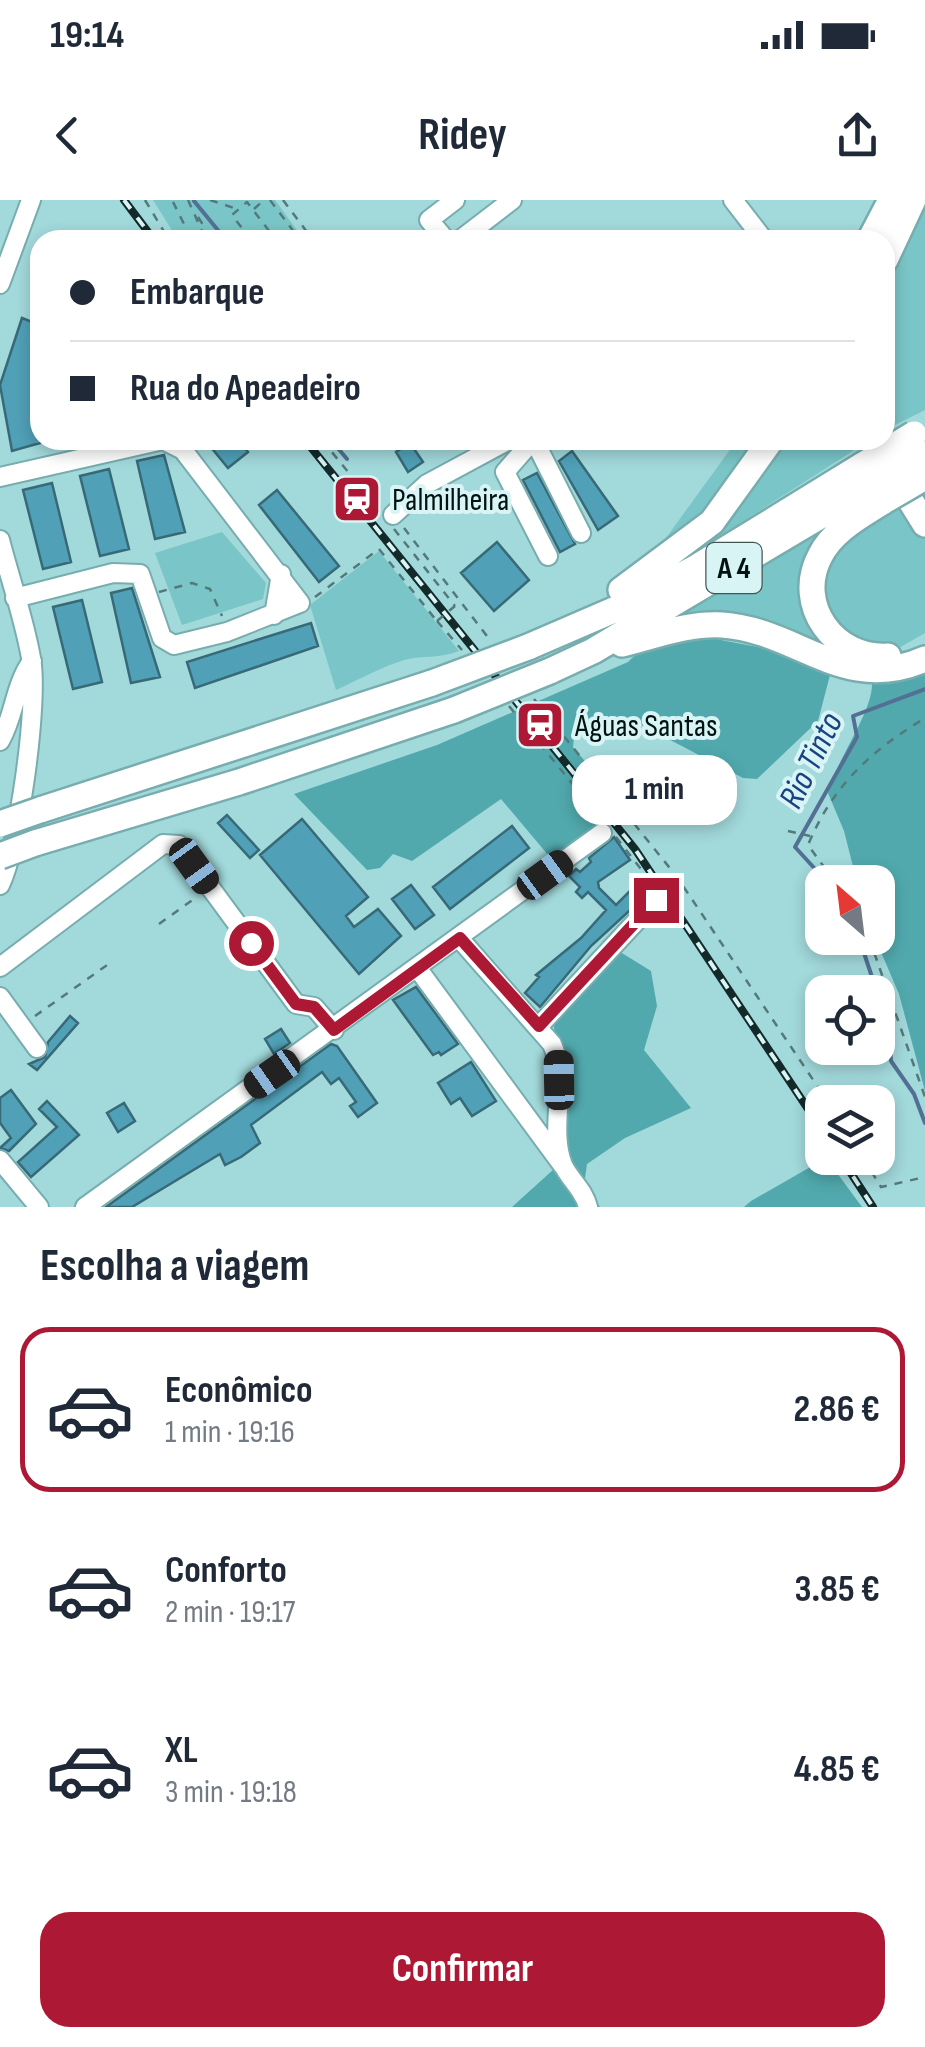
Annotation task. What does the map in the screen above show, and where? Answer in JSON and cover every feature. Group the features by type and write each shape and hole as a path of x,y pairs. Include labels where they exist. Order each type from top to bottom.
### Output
{"highway":[{"path":"895,239 913,200"},
{"path":"875,230 888,205"},
{"path":"885,230 890,218 888,205"},
{"name":"A 4","path":"0,856 454,710 550,671 593,651 874,483 921,439"},
{"path":"560,633 591,607 647,575 712,522 763,450"},
{"path":"879,450 925,524"},
{"path":"894,450 925,500"},
{"path":"925,477 874,483 821,553 812,587 816,612 828,632 856,652 901,656 925,643"},
{"name":"A 4","path":"0,824 432,684 528,647 630,604 874,483"},
{"path":"593,651 689,627 725,625 858,671 906,667 925,660"}],"street":[{"path":"0,284 31,200"},
{"path":"438,230 429,220 456,200"},
{"path":"733,200 756,230"},
{"path":"472,230 508,201"},
{"path":"0,477 119,450"},
{"path":"15,598 113,573 140,574 167,643 174,646 274,616 300,602 183,450"},
{"path":"395,514 427,484 489,450"},
{"path":"524,450 505,472 548,556"},
{"path":"538,450 580,532"},
{"path":"0,540 32,661 30,725 10,859 0,885"},
{"path":"274,616 282,574"},
{"path":"0,741 12,720 19,679 32,661"},
{"path":"86,1207 602,833"},
{"path":"0,968 163,844 179,845 296,1004 314,1007 334,1030"},
{"path":"539,1026 656,900"},
{"path":"460,938 539,1026 559,1060 558,1132 564,1166"},
{"path":"418,969 564,1166 588,1207"},
{"path":"0,997 37,1048"},
{"path":"0,1160 29,1204"}],"path":[{"path":"145,200 163,230"},
{"path":"188,200 202,230"},
{"path":"210,200 238,210"},
{"path":"253,210 267,200 292,230"},
{"path":"283,200 305,230"},
{"path":"175,201 187,230"},
{"path":"243,230 232,215 247,201 268,230"},
{"path":"184,224 197,218"},
{"path":"197,218 206,230"},
{"path":"395,514 492,642"},
{"path":"300,602 312,600 378,548 443,629 438,621 456,606 448,597"},
{"path":"148,595 192,583 210,590 226,632"},
{"path":"526,689 677,877 817,1085"},
{"path":"822,865 808,845 852,774 876,748 925,718"},
{"path":"529,730 660,894 656,900"},
{"path":"788,831 812,837"},
{"path":"159,924 210,888"},
{"path":"875,955 925,1097"},
{"path":"22,1026 110,963"},
{"path":"873,1175 881,1188 925,1177"}],"shaded area":[{"path":"153,200 275,200 297,230 172,230"},
{"path":"925,201 925,410 895,425 895,266"},
{"path":"730,450 747,450 700,514 658,549"},
{"path":"771,450 854,450 698,550 697,546"},
{"path":"900,502 925,539 925,633 897,649 849,642 823,608 823,567 835,548"},
{"path":"222,532 266,583 263,599 182,625 155,553"},
{"path":"822,532 803,609 817,638 837,652 667,622"},
{"path":"379,551 459,651 404,660 336,690 310,605"},
{"path":"705,637 773,650 830,675 818,721 757,779 743,778 630,719 596,721 575,730 573,747 624,808 554,862 501,799 412,861 393,854 380,868 367,870 294,794 437,745 654,647"},
{"path":"925,671 925,1091 895,975 891,975 882,955 895,955 895,865 853,865 828,793 867,708 872,683"},
{"path":"617,950 651,971 657,1006 644,1050 691,1108 625,1138 587,1164 584,1185 600,1207 512,1207 554,1169 561,1121 554,1026 563,1005"},
{"path":"805,1170 805,1175 838,1175 862,1207 744,1207"}],"building":[{"path":"22,318 30,321 30,446 12,451 0,385"},
{"path":"213,450 246,450 248,452 228,468"},
{"path":"415,450 423,462 408,472 396,452"},
{"path":"572,451 618,516 598,530 559,461"},
{"path":"164,455 185,532 155,539 137,461"},
{"path":"109,469 129,549 100,556 80,476"},
{"path":"537,473 575,544 560,552 523,480"},
{"path":"52,483 71,562 43,569 23,490"},
{"path":"277,490 339,566 319,582 259,505"},
{"path":"497,542 529,580 494,611 461,573"},
{"path":"132,588 160,677 131,683 111,593"},
{"path":"82,600 102,682 73,689 53,607"},
{"path":"311,623 318,646 195,688 187,662"},
{"path":"227,815 259,850 250,858 218,823"},
{"path":"302,819 368,897 346,916 354,927 378,909 401,936 359,974 260,855"},
{"path":"512,826 529,848 450,909 433,887"},
{"path":"614,837 630,860 598,882 599,888 616,905 645,876 654,888 591,946 540,1007 525,993 539,977 536,975 581,938 606,910 588,892 582,898 576,892 580,887 569,876 576,869 580,872 591,862 589,858"},
{"path":"411,885 434,915 415,929 392,899"},
{"path":"416,987 458,1044 441,1055 433,1055 393,1000"},
{"path":"70,1016 78,1023 37,1070 29,1064 45,1057 48,1042"},
{"path":"281,1029 290,1043 274,1054 265,1039"},
{"path":"331,1044 337,1046 377,1103 358,1117 350,1106 356,1102 339,1078 331,1084 322,1072 251,1125 260,1143 241,1157 225,1165 220,1154 132,1207 106,1207"},
{"path":"471,1062 496,1101 472,1116 460,1098 451,1104 438,1083"},
{"path":"11,1090 36,1124 9,1151 0,1148 11,1138 0,1123 0,1098"},
{"path":"47,1101 79,1135 31,1177 18,1162 57,1127 39,1109"},
{"path":"124,1103 135,1121 118,1132 107,1113"}],"waterway":[{"path":"194,201 218,230"},
{"path":"339,450 347,459"},
{"name":"Rio Tinto","path":"811,865 795,847 857,737 853,716 925,689"},
{"name":"Rio Tinto","path":"865,955 871,975"},
{"name":"Rio Tinto","path":"894,1065 914,1094 925,1123"}],"railway":[{"path":"124,200 146,230"},
{"path":"313,450 635,849 805,1104"},
{"path":"852,1175 873,1207"}],"place":[{"name":"Palmilheira","path":"357,499"},
{"name":"Águas Santas","path":"540,725"}],"route":[{"path":"251,943 296,1004 320,1011 334,1030 460,938 539,1026 656,900"}]}
